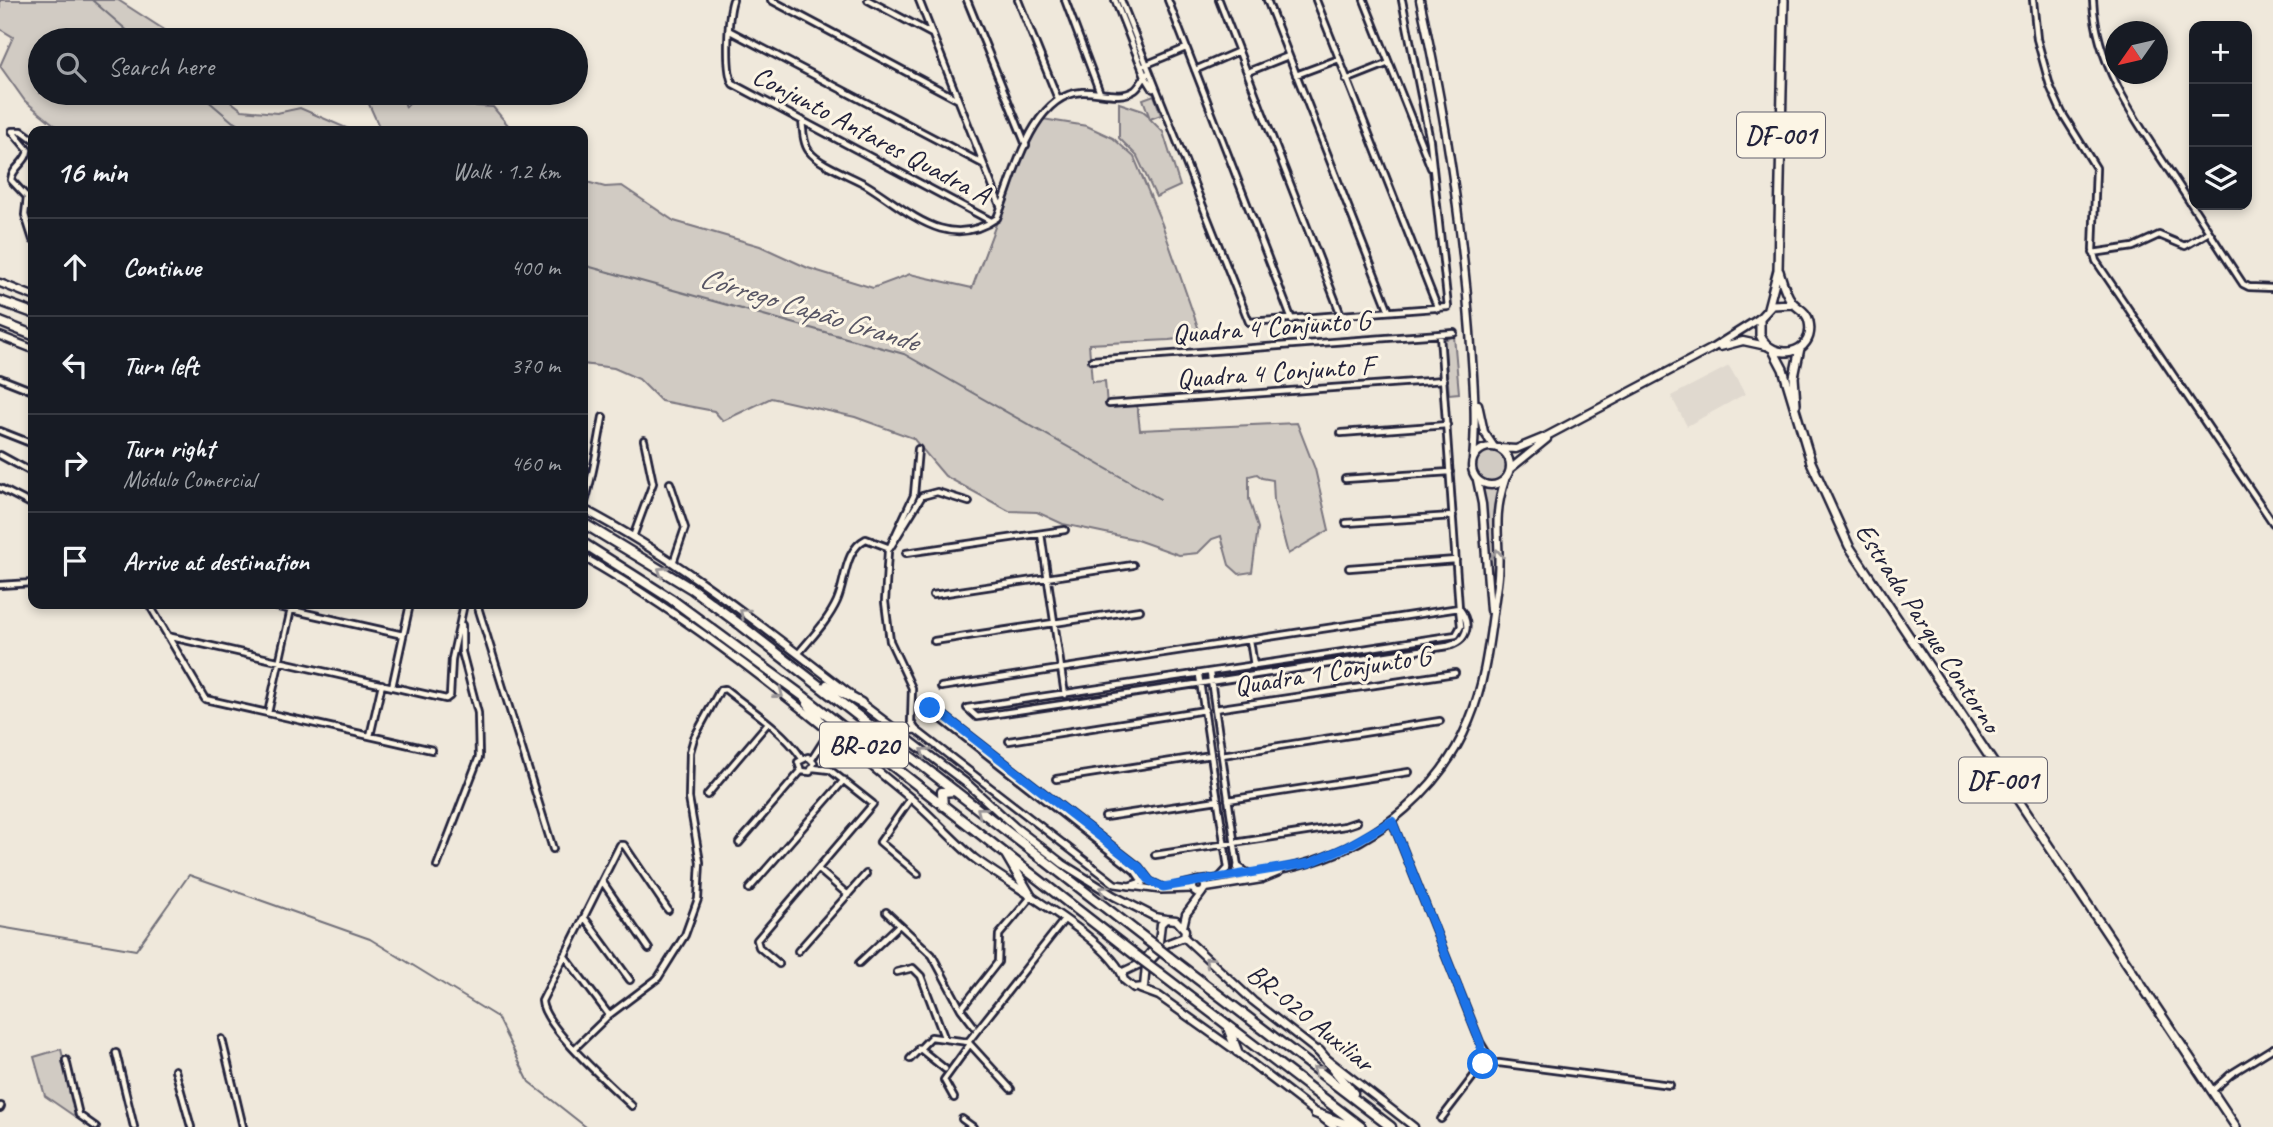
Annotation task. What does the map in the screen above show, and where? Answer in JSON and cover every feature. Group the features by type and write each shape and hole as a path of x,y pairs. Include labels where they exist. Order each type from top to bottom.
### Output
{"highway":[{"path":"0,301 28,311"},
{"path":"0,322 28,333"},
{"name":"BR-020","path":"588,526 692,589 810,676 1391,1127"},
{"name":"BR-020","path":"588,546 671,599 803,696 1361,1127"},
{"path":"810,676 861,703"},
{"path":"803,696 829,733"},
{"path":"943,806 942,792 955,791"},
{"path":"1003,851 1031,897"},
{"path":"1220,1020 1233,1035 1237,1051"},
{"path":"1271,1058 1282,1054 1280,1041"},
{"path":"1319,1051 1364,1106"},
{"path":"1315,1113 1353,1127"}],"main road":[{"path":"1420,0 1447,144 1466,279 1473,379 1472,470 1482,504 1491,622"},
{"name":"DF-001","path":"1760,318 1768,308 1779,270 1784,0"},
{"name":"DF-001","path":"1779,270 1793,304 1807,315 1810,327 1808,339 1800,348 1794,377 1797,418"},
{"path":"0,283 28,294"},
{"path":"1768,308 1777,303 1793,304"},
{"path":"1473,459 1481,450 1516,449 1560,429 1711,349 1760,318"},
{"path":"1760,318 1759,335 1774,352 1787,354 1800,348"},
{"path":"0,336 28,347"},
{"path":"1711,349 1743,341 1766,346"},
{"name":"DF-001","path":"1774,352 1783,369 1797,418"},
{"path":"1473,379 1481,424 1496,448 1509,459 1510,469"},
{"name":"Estrada Parque Contorno","path":"1797,418 1821,488 1868,577 2236,1127"},
{"path":"1123,972 1142,963 1159,942 1161,924 1167,918 1182,912 1199,891 1248,874 1291,867 1327,857 1392,821 1418,797 1444,766 1469,723 1483,677 1498,576 1495,518 1505,480 1510,469 1560,429"},
{"path":"1477,480 1488,486 1505,480"},
{"path":"588,512 673,563 798,654 970,786 1015,827 1063,864 1114,896 1155,917 1167,918 1183,927"},
{"path":"588,560 658,601 829,733 911,798 972,856 1064,919 1114,961 1123,972 1126,982 1159,996 1237,1051 1334,1127"},
{"path":"1238,867 1248,874"},
{"path":"1198,881 1262,879 1291,867"},
{"path":"1198,881 1199,891"},
{"path":"1140,989 1146,984 1146,965 1166,944 1184,937 1186,914 1199,891 1198,881"},
{"name":"BR-020 Auxiliar","path":"1184,937 1253,1001 1414,1127"}],"street":[{"path":"733,0 730,31 983,164"},
{"path":"771,0 958,100"},
{"path":"868,0 933,35"},
{"path":"919,0 1001,208"},
{"path":"967,0 1026,146"},
{"path":"1018,0 1058,99"},
{"path":"1065,0 1100,93"},
{"path":"1115,0 1158,97 1249,322 1447,308 1430,141 1402,0"},
{"path":"1121,0 1143,66"},
{"path":"1168,0 1292,320"},
{"path":"1219,0 1341,315"},
{"path":"1267,0 1389,311"},
{"path":"1315,0 1438,309"},
{"path":"1364,0 1434,174"},
{"path":"2034,0 2037,39 2050,86 2062,113 2096,168 2094,253 2102,271 2273,523"},
{"path":"2093,0 2100,45 2122,95 2243,284 2249,287 2273,288"},
{"name":"Conjunto Antares Quadra A","path":"730,31 729,72 733,84 992,221"},
{"path":"1143,66 1186,48"},
{"path":"1195,70 1239,51"},
{"path":"1248,72 1288,56"},
{"path":"1296,75 1339,59"},
{"path":"1346,80 1389,63"},
{"path":"1137,88 1147,75"},
{"path":"802,120 810,153 866,184 920,223 949,230 971,228 992,221 1001,208 1042,112 1058,99 1081,92 1122,94 1137,88 1154,88"},
{"path":"28,135 22,131 12,130 28,150 27,157 15,170 11,180 27,197 24,215 28,226"},
{"path":"1421,143 1430,141"},
{"path":"2094,253 2133,247 2159,235 2185,246 2209,232"},
{"name":"Quadra 4 Conjunto G","path":"1092,360 1454,333"},
{"path":"1440,335 1461,626 1455,635 967,708 977,717 1448,646 1461,641 1468,626 1460,608"},
{"path":"0,378 28,389"},
{"name":"Quadra 4 Conjunto F","path":"1109,404 1444,380"},
{"path":"588,495 593,481 595,446 603,417"},
{"path":"1340,433 1447,425"},
{"path":"0,431 28,442"},
{"path":"633,537 653,483 644,440"},
{"path":"918,449 914,495 890,548 886,620 890,641 909,677 914,701 911,722 916,730 1115,884 1125,887 1146,884 1199,891"},
{"path":"0,455 28,469"},
{"path":"1345,479 1450,472"},
{"path":"670,483 685,528 673,563"},
{"path":"0,488 28,502"},
{"path":"890,548 922,496 937,492 969,502"},
{"path":"1346,523 1453,516"},
{"path":"906,553 1065,530"},
{"path":"1041,534 1065,695"},
{"path":"798,654 837,602 851,555 858,543 866,539 878,541 890,548"},
{"path":"1349,568 1456,560"},
{"path":"933,595 1133,565"},
{"path":"0,585 28,583"},
{"path":"941,687 1460,608"},
{"path":"152,609 205,699 432,750"},
{"path":"268,713 292,609 403,635"},
{"path":"392,687 409,609"},
{"path":"167,636 444,698 450,695 452,659 463,609"},
{"path":"479,609 553,849"},
{"path":"934,641 1140,610"},
{"path":"437,866 479,757 478,713 462,652 462,613"},
{"path":"1250,640 1254,666"},
{"path":"1409,643 1410,653"},
{"path":"1265,664 1267,675"},
{"path":"1210,673 1238,867 1232,880"},
{"name":"Quadra 1 Conjunto G","path":"1215,709 1455,673"},
{"path":"1199,675 1228,869 1218,879"},
{"path":"1142,683 1144,693"},
{"path":"370,736 382,684"},
{"path":"574,1049 609,1014 658,978 685,934 698,900 700,862 689,798 690,752 694,738 720,690 725,689 768,723 792,743 801,757 811,759"},
{"path":"1202,694 1207,690 1213,692"},
{"path":"1051,697 1052,707"},
{"path":"1009,741 1205,710"},
{"path":"939,715 1137,869 1146,884 1163,887 1198,881"},
{"path":"1222,755 1440,721"},
{"path":"707,794 768,723"},
{"path":"899,732 916,730"},
{"path":"813,768 811,759 829,733"},
{"path":"1210,746 1220,744"},
{"path":"1056,779 1211,755"},
{"path":"779,964 759,947 757,940 873,804 830,770 813,768 806,773 801,771 797,767 801,757"},
{"path":"739,843 801,771"},
{"path":"970,772 970,786"},
{"path":"1228,800 1409,772"},
{"path":"749,889 844,780"},
{"path":"1215,782 1226,780"},
{"path":"911,798 880,842 918,874"},
{"path":"1105,817 1218,800"},
{"path":"1392,821 1487,1060"},
{"path":"1155,855 1225,846 1357,822"},
{"path":"632,1106 574,1049 542,1006 544,996 564,955 622,843 668,910"},
{"path":"818,869 848,895"},
{"path":"798,951 866,874"},
{"path":"601,881 649,949"},
{"path":"961,1009 998,962 999,935 1031,897"},
{"path":"886,912 932,955 961,1009 974,1026"},
{"path":"584,916 630,980"},
{"path":"954,1098 944,1080 1064,919"},
{"path":"859,963 899,924"},
{"path":"564,955 609,1014"},
{"path":"897,972 913,968 921,976 944,1037"},
{"path":"911,1059 926,1039 944,1037 969,1043 1011,1089"},
{"path":"222,1039 243,1127"},
{"path":"1480,1042 1481,1058 1499,1063 1670,1085"},
{"path":"919,1048 946,1069"},
{"path":"2212,1091 2231,1074 2273,1048"},
{"path":"116,1053 134,1127"},
{"path":"66,1060 79,1115 96,1127"},
{"path":"1441,1119 1487,1060"},
{"path":"175,1070 191,1127"},
{"path":"962,1119 973,1127"}],"shaded area":[{"path":"0,0 118,0 161,28 28,28 28,103 0,66 13,37 0,29"},
{"path":"1154,95 1161,115 1150,119 1163,132 1180,186 1156,197 1137,156 1119,138 1119,103 1143,111 1149,116 1143,99"},
{"path":"30,105 236,105 242,110 277,113 300,108 341,126 56,126"},
{"path":"369,105 493,107 509,126 379,126"},
{"path":"1036,118 1087,126 1113,138 1134,157 1162,224 1199,330 1177,332 1177,339 1089,344 1092,382 1105,381 1107,406 1137,404 1140,430 1297,423 1315,469 1329,530 1288,554 1274,501 1273,480 1257,474 1249,476 1249,499 1258,528 1252,572 1239,574 1229,565 1221,536 1212,539 1198,553 1179,555 1134,539 1063,524 1037,512 1009,511 945,476 913,438 855,417 771,398 723,421 714,411 661,401 639,379 614,368 588,365 588,182 605,187 622,186 674,221 760,246 808,268 873,288 910,274 972,288"},
{"path":"1454,336 1459,393 1449,394 1444,340"},
{"path":"1729,366 1745,394 1687,426 1671,396"},
{"path":"1491,449 1504,454 1509,467 1504,480 1491,485 1478,480 1473,467 1478,454"},
{"path":"1483,487 1501,488 1494,510 1497,573 1492,610"},
{"path":"61,1049 77,1118 45,1096 34,1057"}],"waterway":[{"name":"Córrego Capão Grande","path":"92,0 124,28"},
{"name":"Córrego Capão Grande","path":"213,105 233,122 243,126"},
{"name":"Córrego Capão Grande","path":"588,266 904,354 1160,499"},
{"path":"0,927 136,950 189,875 370,939 497,1017 529,1082 586,1127"}],"route":[{"path":"930,708 933,707 941,713 1139,867 1150,881 1163,887 1310,863 1327,857 1392,821 1480,1042 1480,1060 1483,1064"}]}
